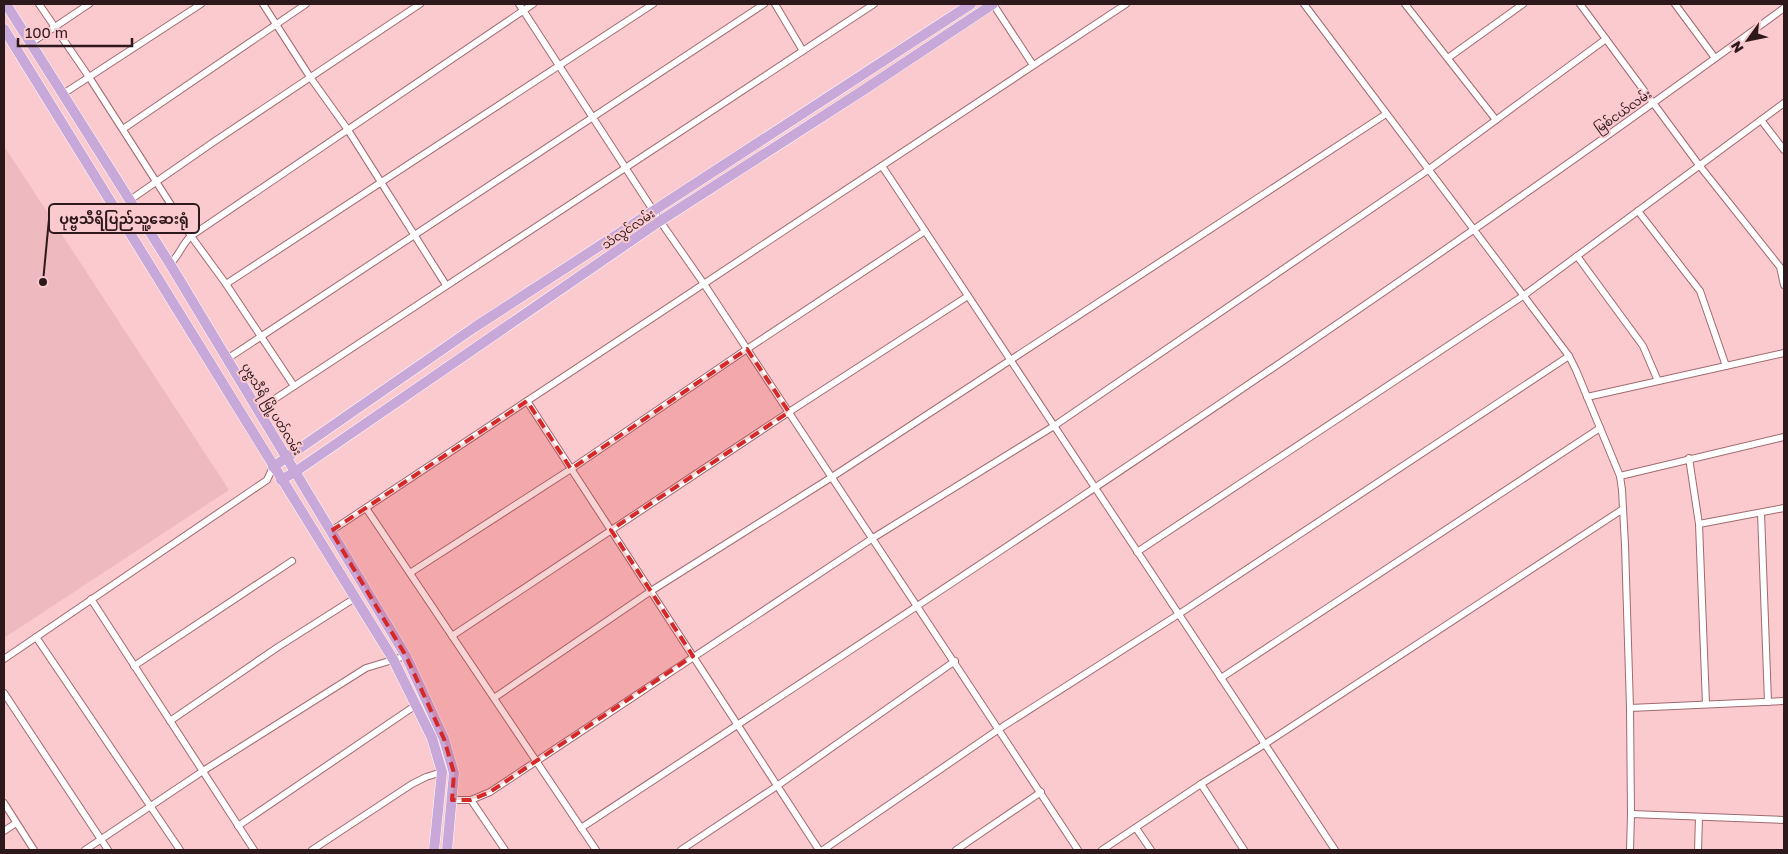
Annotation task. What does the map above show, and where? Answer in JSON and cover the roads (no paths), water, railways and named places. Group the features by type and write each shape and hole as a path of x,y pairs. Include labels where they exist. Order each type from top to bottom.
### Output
{"main road":[{"name":"ပုဗ္ဗသီရိ မြို့ပတ်လမ်း","path":"6,4 170,264 406,656 444,739 454,773 447,850"},
{"name":"သံလွင်လမ်း","path":"273,467 475,327 971,4"},
{"name":"သံလွင်လမ်း","path":"281,480 660,222 993,4"},
{"path":"4,29 393,659 432,738 442,772 434,850"}],"street":[{"path":"39,4 89,77 191,236 226,284 294,386"},
{"path":"31,43 88,4"},
{"path":"63,94 201,4"},
{"path":"263,4 416,234 446,285"},
{"path":"123,129 306,4"},
{"path":"130,200 420,4"},
{"path":"170,264 176,259 184,243 191,236 348,130 521,7 533,4"},
{"path":"226,284 653,4"},
{"path":"227,359 764,4"},
{"path":"775,4 803,51"},
{"path":"258,410 874,4"},
{"path":"993,4 1033,65"},
{"path":"331,531 1126,4"},
{"path":"1304,4 1569,356 1620,476 1623,509 1630,708 1630,850"},
{"path":"1405,4 1496,120"},
{"path":"1448,58 1523,4"},
{"path":"1580,4 1699,165 1780,267 1784,285"},
{"path":"1675,4 1715,58"},
{"path":"521,7 660,222 704,284 1078,850"},
{"name":"မြစ်ငယ်လမ်း","path":"581,828 1095,488 1474,231 1654,104 1784,8"},
{"path":"452,800 471,800 490,792 873,538 1054,426 1428,170 1606,39"},
{"path":"1138,552 1523,296 1784,102"},
{"path":"494,698 651,591 832,477 1386,114"},
{"path":"1761,120 1784,150"},
{"path":"882,166 1335,850"},
{"path":"1638,211 1700,291 1726,366"},
{"path":"410,573 571,469 747,349 925,232"},
{"path":"1577,256 1643,346 1658,381"},
{"path":"452,636 789,412 968,296"},
{"path":"1587,397 1784,353"},
{"path":"527,401 777,786 821,850 999,729 1179,614 1569,356"},
{"path":"1221,678 1600,428"},
{"path":"1620,476 1689,458 1784,437"},
{"path":"1689,458 1699,524 1706,704"},
{"path":"4,658 267,480 273,467"},
{"path":"267,480 281,480"},
{"path":"366,508 596,850"},
{"path":"1699,524 1784,508"},
{"path":"1102,850 1200,784 1265,744 1623,509"},
{"path":"1761,513 1768,702"},
{"path":"134,666 292,561"},
{"path":"170,721 278,647 356,598"},
{"path":"91,599 254,850"},
{"path":"36,637 180,850"},
{"path":"85,850 203,771 366,668 406,656"},
{"path":"681,850 777,786 954,661"},
{"path":"4,693 108,850"},
{"path":"1630,708 1784,701"},
{"path":"238,826 416,705"},
{"path":"312,850 412,784 442,772"},
{"path":"1200,784 1244,850"},
{"path":"956,850 1041,792"},
{"path":"471,800 505,850"},
{"path":"4,803 34,850"},
{"path":"1631,814 1784,820"},
{"path":"1698,850 1699,817"},
{"path":"4,831 16,823"},
{"path":"1136,828 1151,850"}],"place":[{"name":"ပုဗ္ဗသီရိပြည်သူ့ဆေးရုံ","path":"43,282"}]}
